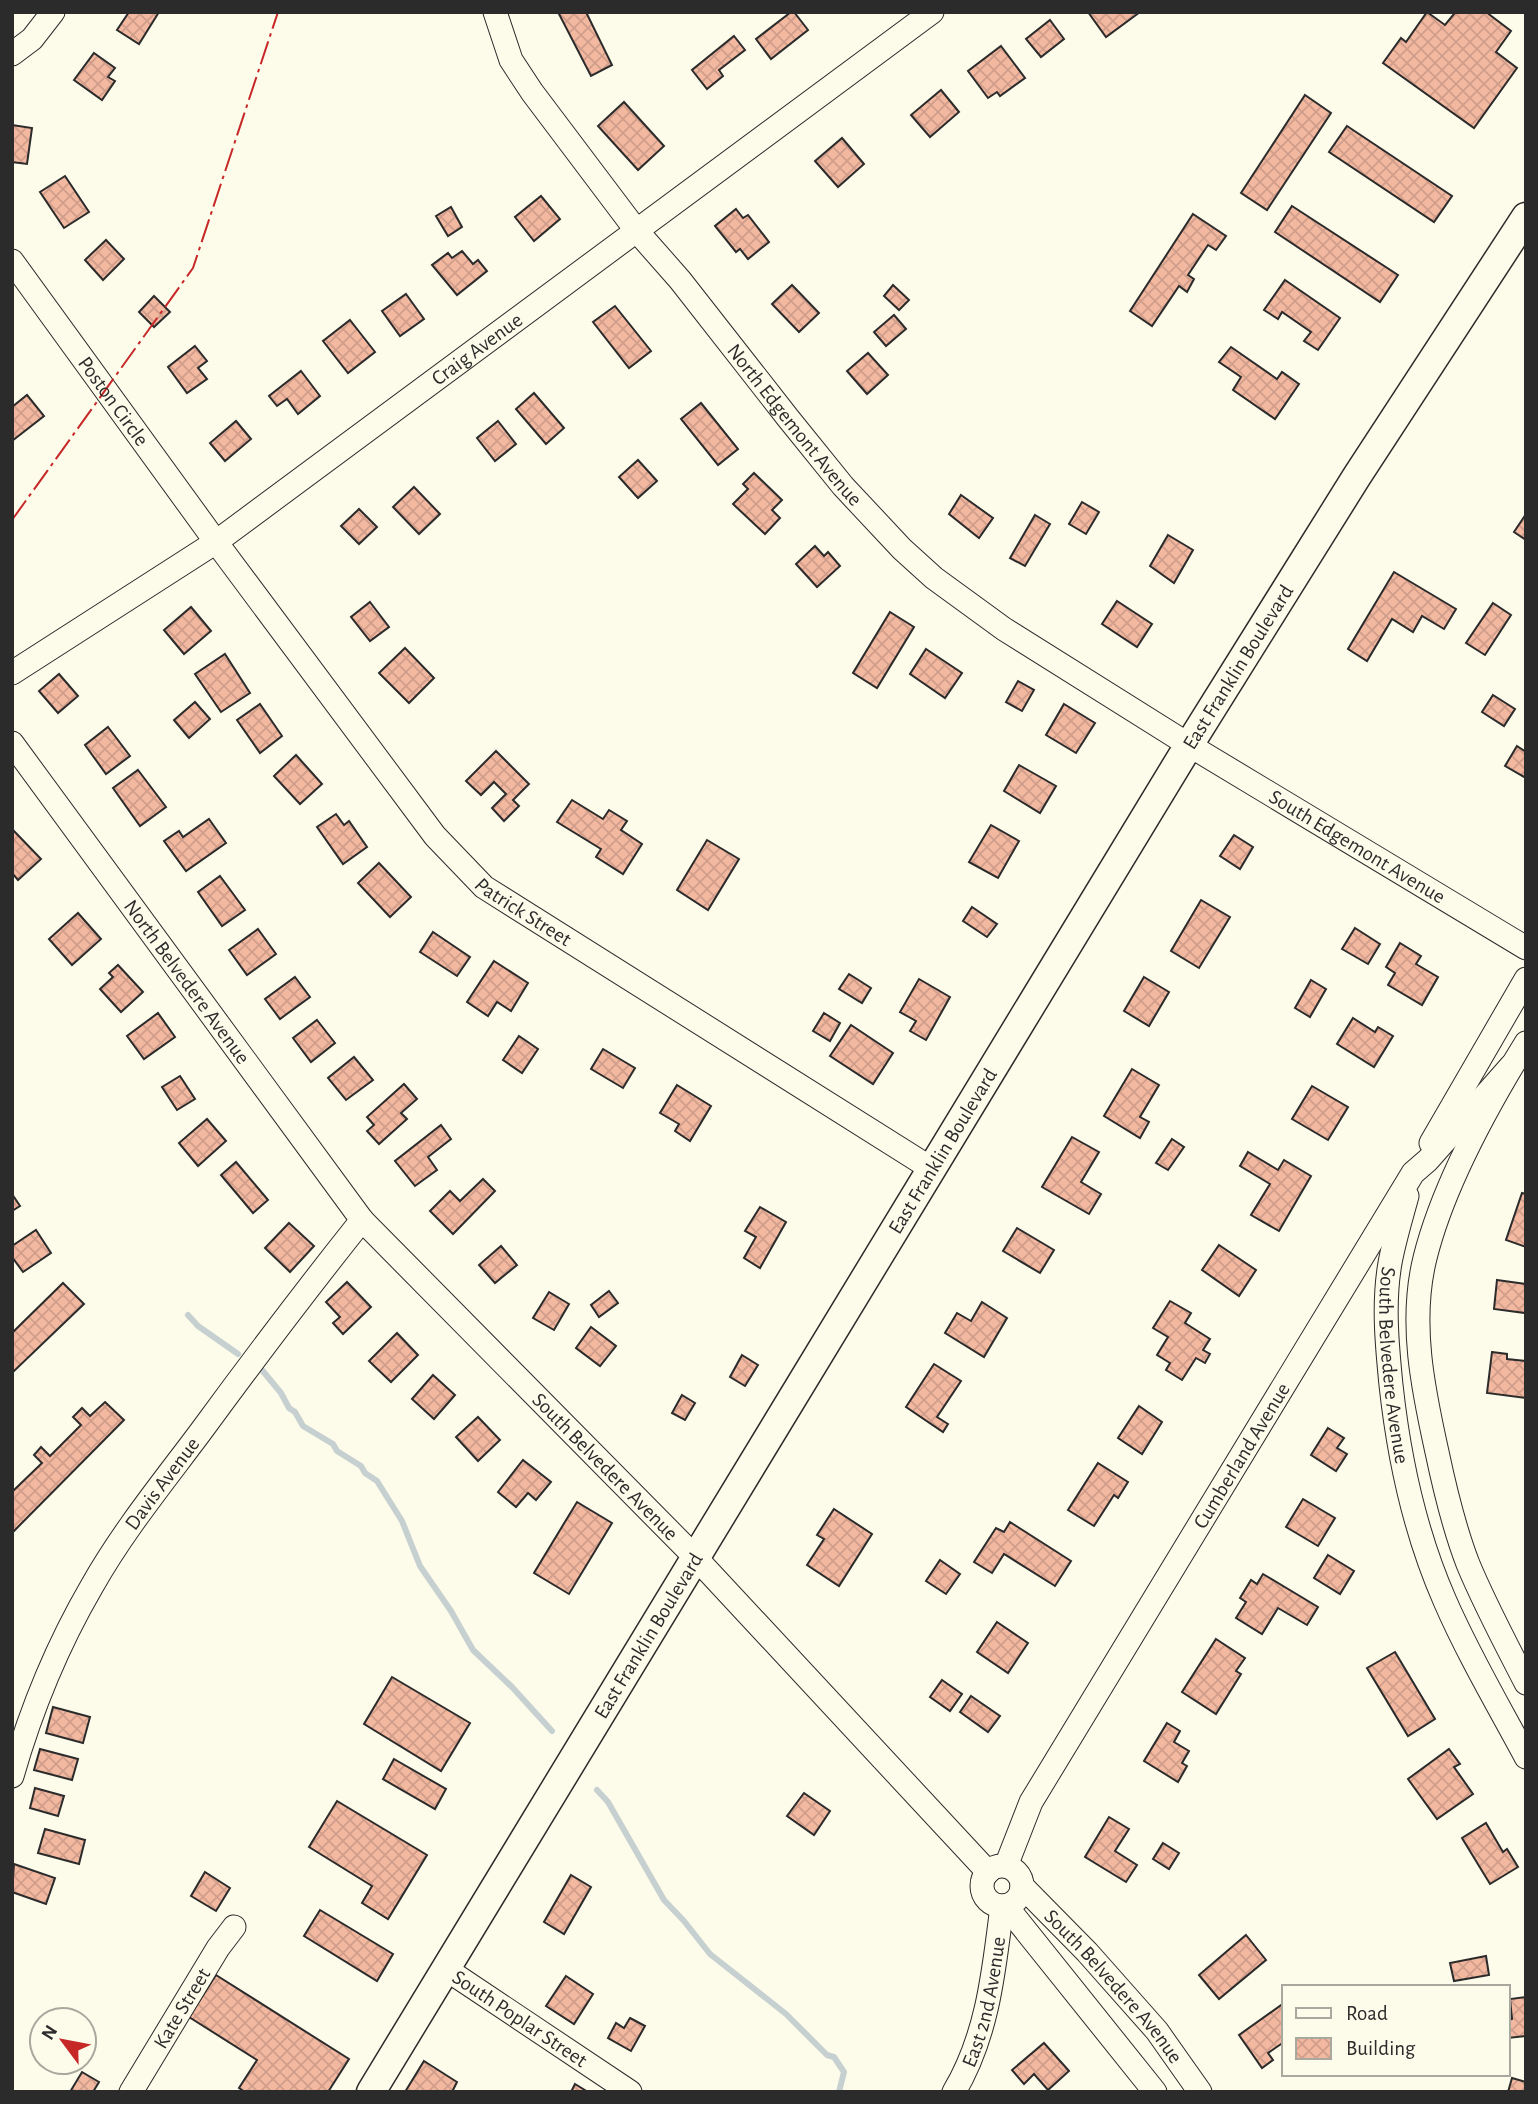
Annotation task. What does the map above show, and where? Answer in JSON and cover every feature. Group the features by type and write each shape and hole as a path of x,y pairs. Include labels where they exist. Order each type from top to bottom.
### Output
{"main road":[{"name":"East Franklin Boulevard","path":"371,2092 1189,745 1354,480 1526,217"}],"street":[{"path":"12,54 32,39 53,12"},
{"name":"North Edgemont Avenue","path":"495,12 511,60 636,230 680,280 843,486 902,549 934,578 1004,629 1189,745"},
{"name":"Craig Avenue","path":"12,673 216,542 932,12"},
{"name":"Poston Circle","path":"12,261 216,542"},
{"name":"Patrick Street","path":"216,542 435,836 484,887 932,1169"},
{"name":"North Belvedere Avenue","path":"12,743 362,1220"},
{"name":"South Edgemont Avenue","path":"1189,745 1526,948"},
{"name":"South Belvedere Avenue","path":"1526,979 1413,1173 1390,1264 1387,1295 1388,1357 1395,1419 1406,1481 1422,1541 1444,1599 1471,1655 1526,1756"},
{"name":"South Belvedere Avenue","path":"1526,1043 1511,1066 1453,1178 1425,1258 1418,1320 1428,1412 1457,1534 1493,1620 1526,1684"},
{"name":"Cumberland Avenue","path":"997,1869 1031,1802 1413,1173 1429,1160 1511,1066"},
{"name":"South Belvedere Avenue","path":"362,1220 997,1869"},
{"name":"Davis Avenue","path":"12,1776 23,1736 41,1689 92,1586 134,1522 288,1314 362,1220"},
{"path":"997,1869 1019,1876 1022,1886 1017,1899 1004,1906 994,1904 985,1895 982,1883 997,1869"},
{"name":"South Belvedere Avenue","path":"1022,1886 1087,1952 1157,2031 1200,2092"},
{"name":"South Belvedere Avenue","path":"1004,1906 1155,2092"},
{"name":"East 2nd Avenue","path":"954,2092 966,2072 992,1989 1004,1906"},
{"name":"Kate Street","path":"131,2092 218,1948 234,1927"},
{"name":"South Poplar Street","path":"446,1969 630,2092"}],"building":[{"path":"129,12 159,12 139,44 117,30"},
{"path":"558,12 586,12 612,65 591,76"},
{"path":"794,12 808,30 771,59 756,39"},
{"path":"1088,12 1140,12 1106,37"},
{"path":"1427,12 1445,25 1454,14 1451,12 1486,12 1511,31 1496,52 1517,68 1474,128 1383,63 1401,38 1406,42"},
{"path":"1050,20 1064,39 1041,57 1026,39"},
{"path":"734,36 745,50 719,70 723,76 707,89 692,70"},
{"path":"1001,46 1025,78 1000,96 997,92 988,98 968,71"},
{"path":"94,53 115,68 108,77 115,81 102,100 74,80"},
{"path":"941,90 959,112 930,137 911,115"},
{"path":"1305,95 1331,113 1267,210 1241,193"},
{"path":"624,102 664,146 638,170 598,126"},
{"path":"12,125 32,128 27,164 12,162"},
{"path":"1347,126 1452,196 1434,222 1329,152"},
{"path":"842,138 864,164 838,187 815,161"},
{"path":"65,176 89,212 64,228 40,192"},
{"path":"541,196 560,219 534,241 515,217"},
{"path":"1292,206 1398,275 1380,302 1275,232"},
{"path":"451,207 462,227 448,236 436,216"},
{"path":"736,209 743,218 748,215 769,242 748,259 740,249 736,252 715,226"},
{"path":"1193,214 1226,236 1216,250 1208,245 1188,275 1194,279 1187,292 1179,286 1152,326 1130,311"},
{"path":"106,240 124,259 103,280 85,260"},
{"path":"462,251 473,264 478,260 487,271 457,295 432,265 448,253 452,258"},
{"path":"1285,280 1340,318 1318,350 1304,341 1311,332 1282,312 1278,319 1264,310"},
{"path":"792,285 819,313 799,332 772,304"},
{"path":"893,285 909,300 899,310 884,296"},
{"path":"406,294 424,319 400,336 382,311"},
{"path":"154,296 170,312 154,327 139,312"},
{"path":"615,306 651,351 629,368 593,322"},
{"path":"894,315 906,329 886,346 874,332"},
{"path":"350,320 375,352 348,373 323,341"},
{"path":"195,346 207,361 198,368 207,379 187,393 168,367"},
{"path":"1231,347 1277,379 1282,372 1299,384 1275,419 1233,390 1241,377 1219,362"},
{"path":"868,353 888,375 867,394 847,371"},
{"path":"301,371 320,396 298,414 287,399 277,406 269,396"},
{"path":"534,393 564,428 546,444 516,409"},
{"path":"27,395 44,416 12,441 12,407"},
{"path":"701,403 738,449 718,465 681,419"},
{"path":"236,421 251,439 225,461 210,443"},
{"path":"498,421 516,444 495,461 477,438"},
{"path":"638,460 657,481 638,498 619,477"},
{"path":"754,473 782,500 772,510 780,518 765,534 733,504 748,489 743,484"},
{"path":"414,487 440,514 419,534 393,507"},
{"path":"961,495 993,518 979,538 949,514"},
{"path":"1082,502 1099,512 1086,534 1069,524"},
{"path":"359,509 377,527 359,544 341,526"},
{"path":"1526,514 1526,540 1514,532"},
{"path":"1035,515 1050,524 1025,566 1010,558"},
{"path":"1168,535 1193,550 1174,583 1150,566"},
{"path":"815,546 824,556 828,552 840,566 817,587 796,564"},
{"path":"1394,572 1456,609 1444,629 1422,616 1413,632 1392,619 1367,661 1348,649"},
{"path":"1117,601 1152,624 1137,647 1102,624"},
{"path":"370,602 389,627 370,641 351,617"},
{"path":"1493,603 1511,615 1485,655 1466,643"},
{"path":"191,607 211,631 184,654 164,630"},
{"path":"890,612 914,627 877,688 853,673"},
{"path":"405,648 434,678 409,703 379,673"},
{"path":"926,649 962,673 945,698 910,674"},
{"path":"225,654 250,693 221,712 195,674"},
{"path":"59,674 78,696 58,713 39,691"},
{"path":"1018,681 1034,690 1022,711 1006,702"},
{"path":"1493,695 1515,709 1504,726 1482,712"},
{"path":"195,702 210,719 189,738 174,720"},
{"path":"260,704 282,736 260,753 237,720"},
{"path":"1064,704 1095,723 1076,753 1046,735"},
{"path":"108,727 130,756 106,774 85,745"},
{"path":"1517,746 1526,752 1526,778 1505,766"},
{"path":"496,751 529,784 513,800 519,806 504,821 492,808 506,794 494,782 481,795 466,781"},
{"path":"296,755 322,784 300,804 274,776"},
{"path":"1019,765 1056,786 1040,813 1004,791"},
{"path":"138,770 166,807 140,826 113,788"},
{"path":"572,800 603,819 609,810 627,821 621,830 642,844 623,874 596,857 601,849 557,822"},
{"path":"336,814 344,825 349,821 367,847 343,864 317,827"},
{"path":"209,819 226,843 186,871 164,841 179,831 183,837"},
{"path":"991,825 1019,841 998,878 969,862"},
{"path":"12,829 41,859 18,880 12,873"},
{"path":"1234,835 1253,847 1240,869 1220,856"},
{"path":"707,840 739,859 708,910 677,890"},
{"path":"379,863 411,897 390,917 358,883"},
{"path":"220,876 245,910 222,926 198,892"},
{"path":"1201,900 1230,917 1199,968 1171,951"},
{"path":"972,907 997,924 987,937 963,921"},
{"path":"78,913 101,939 72,965 49,939"},
{"path":"1355,928 1380,944 1368,964 1342,949"},
{"path":"258,929 276,954 247,975 229,950"},
{"path":"433,932 470,957 457,976 420,952"},
{"path":"1400,943 1421,956 1416,964 1438,977 1422,1005 1388,985 1395,973 1386,967"},
{"path":"494,961 528,983 511,1011 497,1002 488,1016 467,1002"},
{"path":"118,965 143,992 121,1012 100,989 113,977 109,973"},
{"path":"849,974 871,988 862,1003 839,989"},
{"path":"295,977 310,997 280,1019 265,999"},
{"path":"1144,977 1169,992 1149,1026 1124,1011"},
{"path":"919,979 950,997 926,1040 910,1031 916,1021 900,1012"},
{"path":"1311,980 1326,989 1310,1017 1295,1008"},
{"path":"158,1013 175,1037 144,1059 127,1036"},
{"path":"824,1013 840,1023 830,1041 813,1031"},
{"path":"1353,1018 1375,1032 1378,1027 1393,1036 1374,1067 1337,1044"},
{"path":"317,1020 335,1043 311,1062 293,1038"},
{"path":"851,1025 893,1053 873,1084 830,1056"},
{"path":"519,1036 538,1049 522,1073 503,1060"},
{"path":"603,1049 635,1068 623,1088 591,1069"},
{"path":"354,1057 373,1080 346,1100 328,1078"},
{"path":"1132,1069 1159,1085 1140,1117 1149,1122 1140,1138 1104,1116"},
{"path":"180,1076 195,1099 177,1110 162,1087"},
{"path":"404,1084 417,1099 401,1113 407,1119 379,1144 367,1131 374,1125 367,1117"},
{"path":"677,1085 711,1106 690,1141 675,1131 679,1124 660,1113"},
{"path":"1312,1086 1348,1107 1328,1140 1292,1119"},
{"path":"207,1119 226,1141 198,1166 179,1143"},
{"path":"441,1125 451,1139 428,1157 437,1170 415,1186 395,1161"},
{"path":"1072,1137 1099,1152 1081,1182 1101,1194 1089,1214 1042,1187"},
{"path":"1172,1139 1184,1147 1168,1170 1156,1163"},
{"path":"1248,1152 1278,1170 1284,1160 1311,1176 1279,1231 1251,1215 1270,1184 1240,1166"},
{"path":"236,1162 268,1200 253,1213 221,1175"},
{"path":"483,1179 495,1191 453,1234 430,1211 450,1191 460,1201"},
{"path":"1522,1193 1526,1194 1526,1247 1506,1240"},
{"path":"12,1194 20,1206 12,1211"},
{"path":"760,1207 786,1222 760,1268 744,1258 756,1237 745,1231"},
{"path":"289,1223 314,1246 290,1272 265,1248"},
{"path":"1017,1228 1054,1250 1040,1273 1003,1251"},
{"path":"36,1230 51,1253 23,1272 12,1257 12,1246"},
{"path":"1219,1245 1256,1270 1239,1296 1202,1270"},
{"path":"501,1246 517,1265 495,1283 479,1265"},
{"path":"1497,1280 1526,1284 1525,1313 1494,1309"},
{"path":"347,1282 371,1307 343,1334 333,1323 340,1317 326,1302"},
{"path":"63,1283 84,1304 12,1373 12,1333"},
{"path":"609,1291 618,1303 599,1317 591,1305"},
{"path":"549,1292 569,1304 554,1330 533,1318"},
{"path":"1170,1301 1191,1313 1185,1323 1210,1339 1203,1350 1210,1354 1205,1363 1196,1358 1182,1380 1166,1370 1170,1363 1157,1355 1168,1337 1153,1328"},
{"path":"982,1302 1007,1318 984,1357 945,1333 957,1313 971,1321"},
{"path":"591,1327 616,1346 600,1366 576,1348"},
{"path":"397,1333 418,1355 391,1382 369,1361"},
{"path":"1492,1352 1507,1354 1507,1359 1526,1361 1526,1398 1487,1393"},
{"path":"742,1355 758,1365 745,1386 730,1377"},
{"path":"934,1364 961,1381 937,1417 948,1424 943,1432 906,1407"},
{"path":"433,1375 455,1395 434,1419 412,1399"},
{"path":"682,1395 695,1403 685,1420 672,1413"},
{"path":"105,1402 124,1420 12,1533 12,1492 42,1463 34,1455 41,1447 50,1456 81,1425 73,1417 82,1408 90,1416"},
{"path":"1139,1406 1162,1422 1142,1454 1118,1438"},
{"path":"478,1417 500,1440 478,1461 456,1437"},
{"path":"1328,1428 1344,1438 1337,1448 1347,1454 1336,1471 1311,1455"},
{"path":"523,1460 551,1482 536,1500 528,1493 516,1507 498,1492"},
{"path":"1098,1463 1128,1482 1118,1498 1114,1495 1094,1526 1068,1510"},
{"path":"1303,1499 1335,1518 1318,1546 1286,1527"},
{"path":"577,1502 612,1523 569,1594 534,1573"},
{"path":"834,1509 872,1534 839,1586 807,1565 824,1539 817,1535"},
{"path":"1010,1522 1071,1561 1055,1586 1004,1554 992,1573 974,1562 996,1528 1004,1532"},
{"path":"1328,1555 1354,1571 1340,1594 1314,1578"},
{"path":"940,1560 960,1574 946,1594 926,1581"},
{"path":"1263,1574 1318,1607 1307,1625 1278,1608 1262,1634 1236,1618 1246,1602 1240,1598 1251,1580 1257,1584"},
{"path":"997,1622 1028,1643 1008,1673 977,1652"},
{"path":"1216,1639 1245,1658 1236,1671 1241,1674 1216,1714 1182,1692"},
{"path":"1395,1652 1435,1719 1408,1736 1367,1668"},
{"path":"392,1677 470,1723 441,1771 364,1724"},
{"path":"942,1680 962,1694 950,1711 930,1697"},
{"path":"971,1696 1000,1716 988,1732 960,1712"},
{"path":"53,1707 90,1717 83,1743 46,1733"},
{"path":"1167,1723 1180,1731 1174,1742 1189,1751 1182,1763 1187,1766 1178,1782 1144,1761"},
{"path":"40,1749 78,1759 72,1780 34,1770"},
{"path":"1449,1749 1460,1764 1454,1767 1473,1794 1437,1819 1408,1779"},
{"path":"394,1759 446,1789 435,1809 383,1779"},
{"path":"35,1788 64,1796 58,1816 30,1808"},
{"path":"804,1793 830,1811 814,1835 787,1816"},
{"path":"337,1801 427,1855 388,1919 362,1903 372,1886 309,1847"},
{"path":"1109,1817 1129,1829 1115,1851 1137,1865 1126,1882 1085,1857"},
{"path":"1486,1823 1503,1852 1507,1849 1518,1867 1490,1884 1462,1838"},
{"path":"45,1829 85,1840 79,1864 38,1853"},
{"path":"1163,1843 1179,1853 1169,1869 1153,1859"},
{"path":"14,1864 55,1878 46,1904 12,1892"},
{"path":"205,1872 230,1888 216,1911 191,1896"},
{"path":"571,1875 591,1887 564,1934 544,1922"},
{"path":"320,1910 393,1954 377,1981 304,1936"},
{"path":"1246,1935 1266,1960 1219,1999 1199,1975"},
{"path":"1486,1956 1489,1975 1454,1981 1450,1963"},
{"path":"216,1975 349,2059 328,2092 245,2092 239,2088 257,2060 189,2017"},
{"path":"566,1976 593,1994 574,2024 546,2006"},
{"path":"1526,1997 1526,2036 1510,2038 1510,1999"},
{"path":"1282,2004 1282,2043 1268,2053 1273,2060 1262,2068 1239,2035"},
{"path":"630,2018 645,2026 631,2051 608,2038 616,2023 624,2028"},
{"path":"1044,2043 1069,2071 1048,2090 1034,2074 1024,2084 1012,2070"},
{"path":"424,2061 457,2082 452,2092 405,2092"},
{"path":"80,2076 89,2076 99,2082 93,2092 70,2092"},
{"path":"1512,2078 1526,2082 1526,2092 1508,2092"},
{"path":"575,2084 588,2092 571,2092"}],"waterway":[{"path":"188,1315 198,1326 238,1354"},
{"path":"262,1370 303,1426 333,1444 337,1451 361,1466 365,1473 377,1481 402,1521 420,1566 451,1611 473,1650 552,1731"},
{"path":"597,1790 608,1802 664,1900 710,1954 786,2014 827,2055 834,2057 844,2072 839,2092"}],"power":[{"path":"12,520 193,268 278,12"}]}
